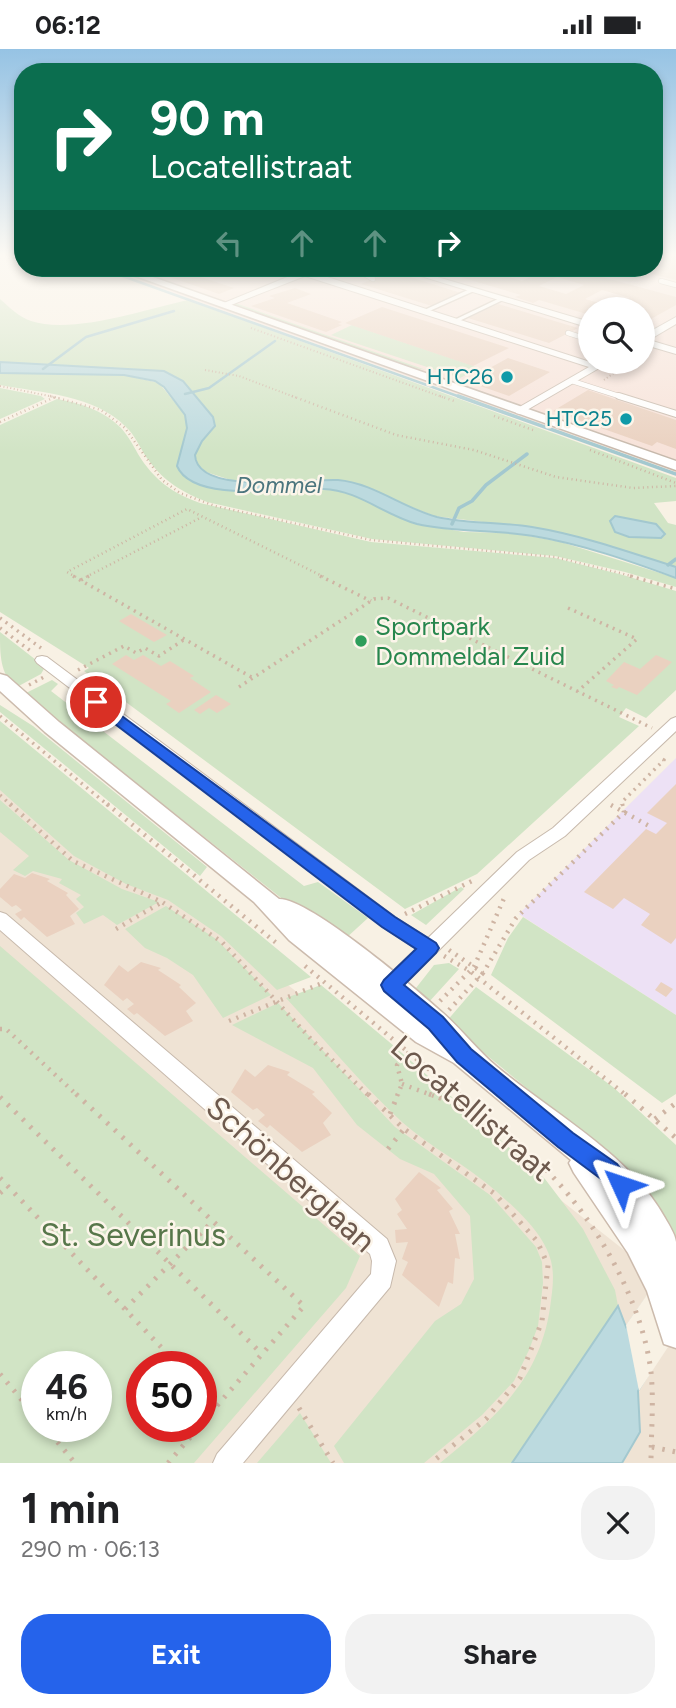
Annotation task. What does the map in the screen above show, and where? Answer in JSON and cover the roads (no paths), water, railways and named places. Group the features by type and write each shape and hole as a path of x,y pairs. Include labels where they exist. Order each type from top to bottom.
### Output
{"main road":[{"name":"Locatellistraat","path":"0,680 52,727 262,896 334,975 384,991"},
{"name":"Locatellistraat","path":"0,698 15,711 52,727"},
{"name":"Locatellistraat","path":"262,896 309,922 384,991 436,1023 464,1055 566,1140 668,1271 670,1305 676,1332"}],"street":[{"path":"268,321 676,465"},
{"path":"450,321 578,357"},
{"path":"655,332 674,321"},
{"path":"655,344 676,351"},
{"path":"520,411 584,374"},
{"path":"41,654 335,882 433,945"},
{"path":"384,991 523,856 559,832 670,728"},
{"name":"Schönberglaan","path":"0,919 379,1247 384,1261 382,1279 226,1463"}],"lane":[{"path":"568,333 578,336"},
{"path":"572,381 676,414"}],"water":[{"name":"Dommel","path":"0,362 164,371 183,381 213,417 215,426 202,441 195,455 201,468 214,476 257,483 338,480 351,482 437,517 532,527 605,544 676,567 676,578 551,539 417,524 336,490 243,491 221,490 202,485 186,478 177,466 187,428 185,415 164,387 155,381 124,375 0,373"},
{"path":"615,516 656,524 665,534 661,538 629,537 615,532 610,521"},
{"path":"676,1256 676,1329 638,1391 640,1432 622,1463 512,1463 618,1306 626,1327"}],"waterway":[{"path":"43,369 86,337 140,321"},
{"path":"248,321 463,398"},
{"path":"185,394 209,388 275,341"},
{"path":"458,396 676,474"},
{"path":"452,524 459,508 472,501 486,485 527,454"},
{"path":"668,565 676,559"}],"place":[{"name":"HTC26","path":"507,377"},
{"name":"HTC25","path":"626,419"},
{"name":"Sportpark Dommeldal Zuid","path":"361,641"}],"park label":[{"name":"St. Severinus","path":"133,1235"}]}
